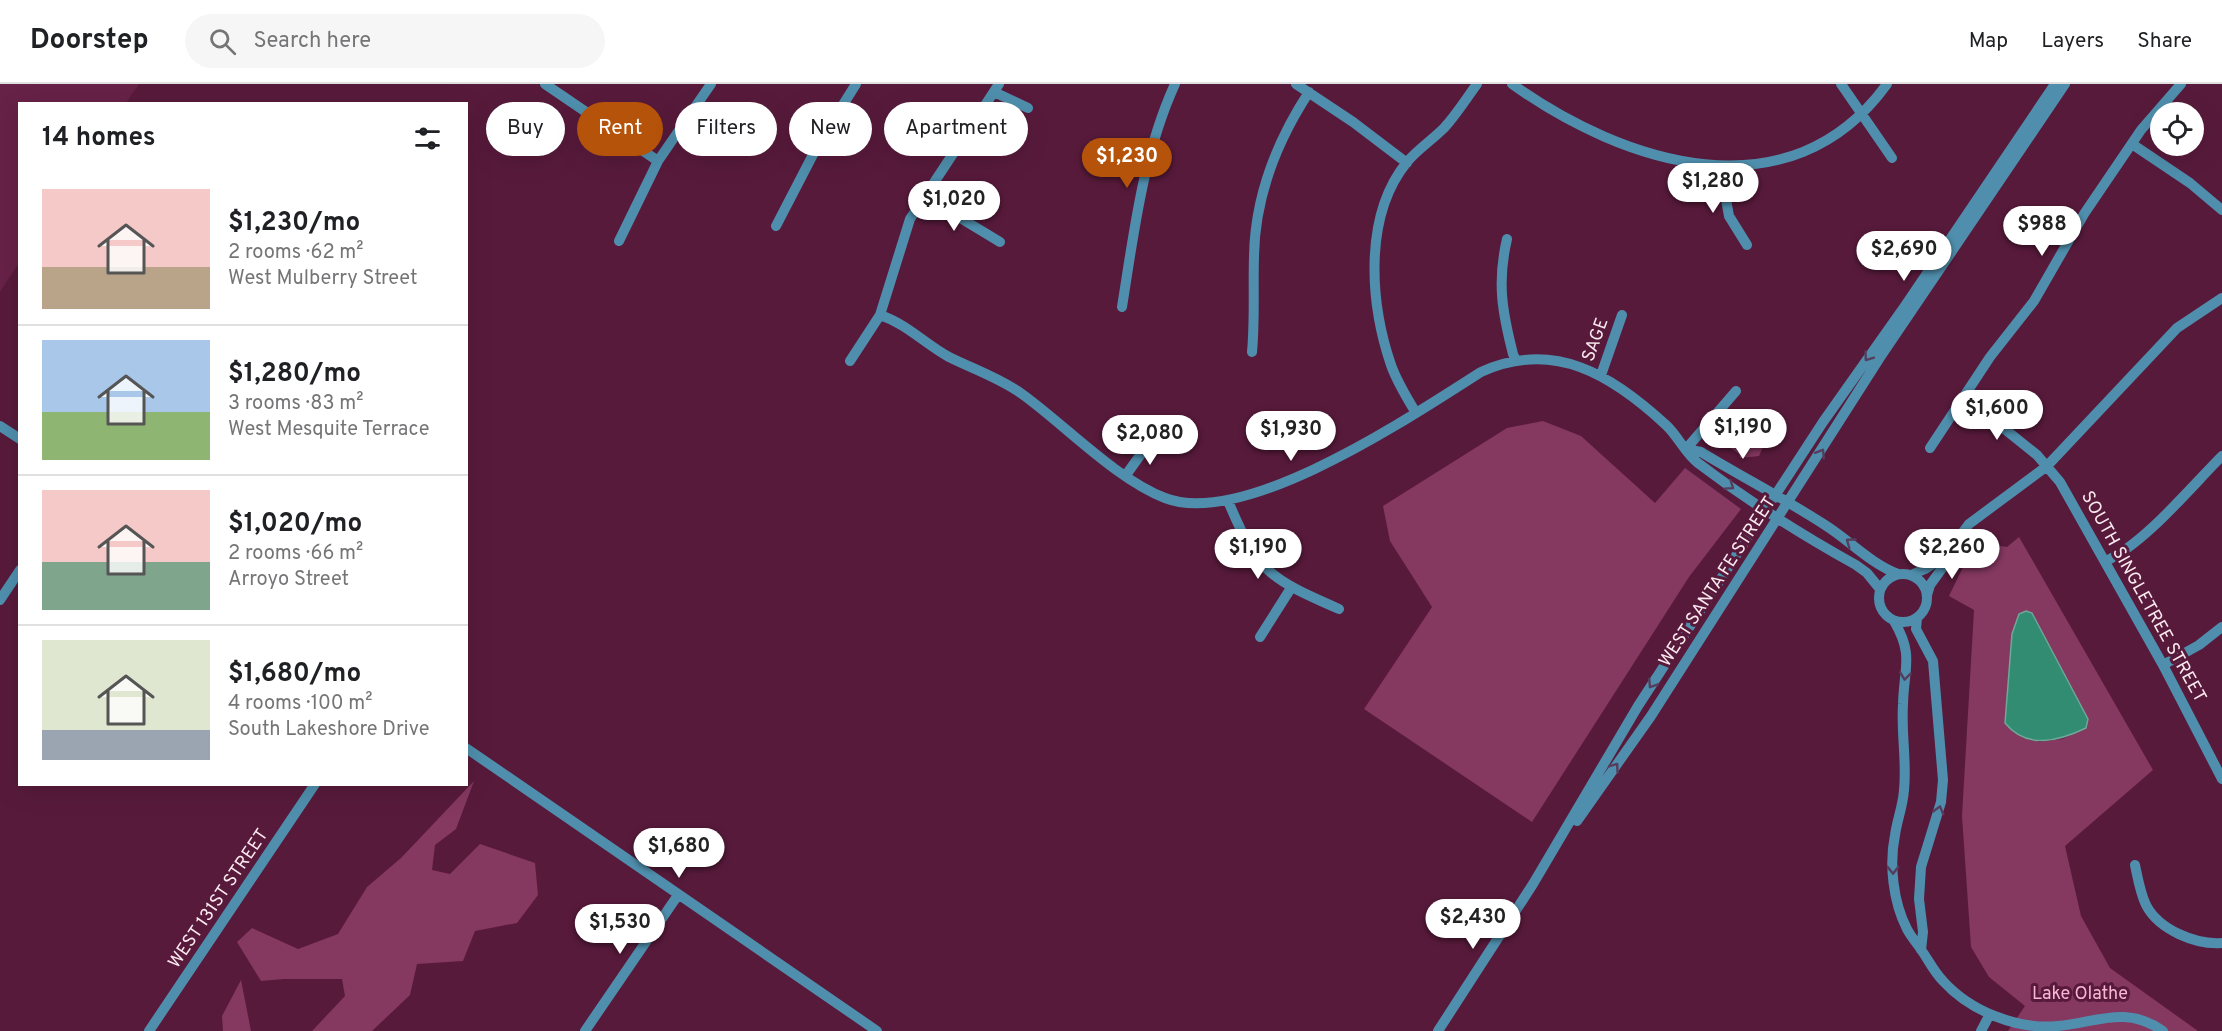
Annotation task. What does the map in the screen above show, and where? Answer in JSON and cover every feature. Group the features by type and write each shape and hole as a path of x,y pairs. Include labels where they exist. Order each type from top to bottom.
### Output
{"street":[{"path":"545,84 658,161"},
{"path":"619,241 658,161 711,84"},
{"path":"776,226 819,143 856,84"},
{"path":"1122,307 1142,188 1160,121 1175,84"},
{"path":"1296,84 1407,163"},
{"path":"1416,413 1391,365 1374,293 1378,233 1390,191 1407,163 1445,126 1477,84"},
{"path":"1512,84 1560,115 1617,142 1679,161 1720,167 1742,167 1766,163 1801,152 1837,133 1862,113 1887,84"},
{"path":"1841,84 1892,158"},
{"name":"WEST SANTA FE STREET","path":"1533,884 1638,706 1822,422 1905,306 2055,84"},
{"name":"WEST SANTA FE STREET","path":"1438,1031 1533,884 1651,716 1780,518 1880,358 2066,84"},
{"path":"1930,448 1990,357 2034,301 2084,214 2132,144 2149,120 2181,84"},
{"path":"850,360 880,315 910,219 924,196 996,88 1018,102"},
{"path":"1252,352 1255,321 1254,256 1261,200 1279,147 1294,115 1309,92"},
{"path":"2132,144 2190,183 2222,210"},
{"path":"1720,167 1729,216 1735,230 1747,245"},
{"path":"924,196 1000,242"},
{"path":"1507,238 1502,263 1501,298 1516,361"},
{"path":"1911,575 1946,555 1969,524 2047,466 2177,328 2222,298"},
{"path":"880,315 897,321 940,351 1021,393 1126,475 1164,498 1197,505 1228,501 1346,454 1481,372 1516,361 1554,360 1586,368 1617,386 1667,426 1695,461 1856,565 1867,573 1880,589"},
{"name":"SAGE","path":"1601,375 1622,315"},
{"path":"1686,449 1736,391"},
{"name":"SOUTH SINGLETREE STREET","path":"1965,397 2037,455 2071,499 2163,665 2222,779"},
{"path":"0,426 18,438"},
{"path":"1126,475 1151,440"},
{"path":"1686,449 1701,452 1789,502 1843,537 1886,569 1898,574 1911,575 1921,581 1927,595"},
{"path":"2106,561 2124,553 2222,456"},
{"path":"1228,501 1253,555 1291,588 1339,609"},
{"path":"1922,950 1923,933 1919,899 1921,867 1941,802 1943,780 1933,661 1916,629 1917,618 1927,605 1930,585 1943,567 1946,555"},
{"path":"0,600 18,573"},
{"path":"1898,574 1890,577 1880,589 1879,604 1882,611 1894,621 1906,645 1908,656 1902,711 1904,790 1894,836 1893,877 1905,926 1943,981 1958,995 1990,1014 2026,1025 2056,1026 2120,1015 2135,1017 2163,1031"},
{"path":"1260,637 1291,588"},
{"path":"1894,621 1902,622 1917,618"},
{"path":"2163,665 2199,645 2222,627"},
{"path":"468,749 877,1031"},
{"name":"WEST 131ST STREET","path":"149,1031 314,786"},
{"path":"2135,865 2147,908 2166,926 2208,944 2222,943"},
{"path":"585,1031 678,895"},
{"path":"1981,1031 1990,1014"}],"shaded area":[{"path":"0,84 139,84 127,102 18,102 18,265 0,292"},
{"path":"2026,611 2032,613 2088,719 2086,728 2054,739 2033,740 2014,732 2005,723 2012,634 2019,614"}],"green space":[{"path":"1543,421 1581,436 1655,503 1685,468 1741,509 1689,577 1532,822 1364,709 1432,607 1390,541 1383,506 1507,428"},
{"path":"1732,426 1762,441 1764,445 1759,456 1740,458 1739,454 1720,440"},
{"name":"Lake Olathe","path":"2019,537 2153,770 2065,846 2081,916 2110,968 2198,1031 2008,1031 2025,1006 1989,977 1971,947 1962,816 1974,610 1949,596 1975,542 2007,547","holes":["2026,611 2033,614 2088,719 2086,728 2062,739 2038,742"]},
{"path":"474,781 456,829 435,845 432,870 450,874 480,844 535,863 538,895 517,923 475,931 463,961 417,964 410,995 372,1031 312,1031 345,996 342,979 261,981 237,942 252,928 298,949 338,934 367,887 401,858"},
{"path":"241,980 251,1031 223,1031 222,1016"}]}
